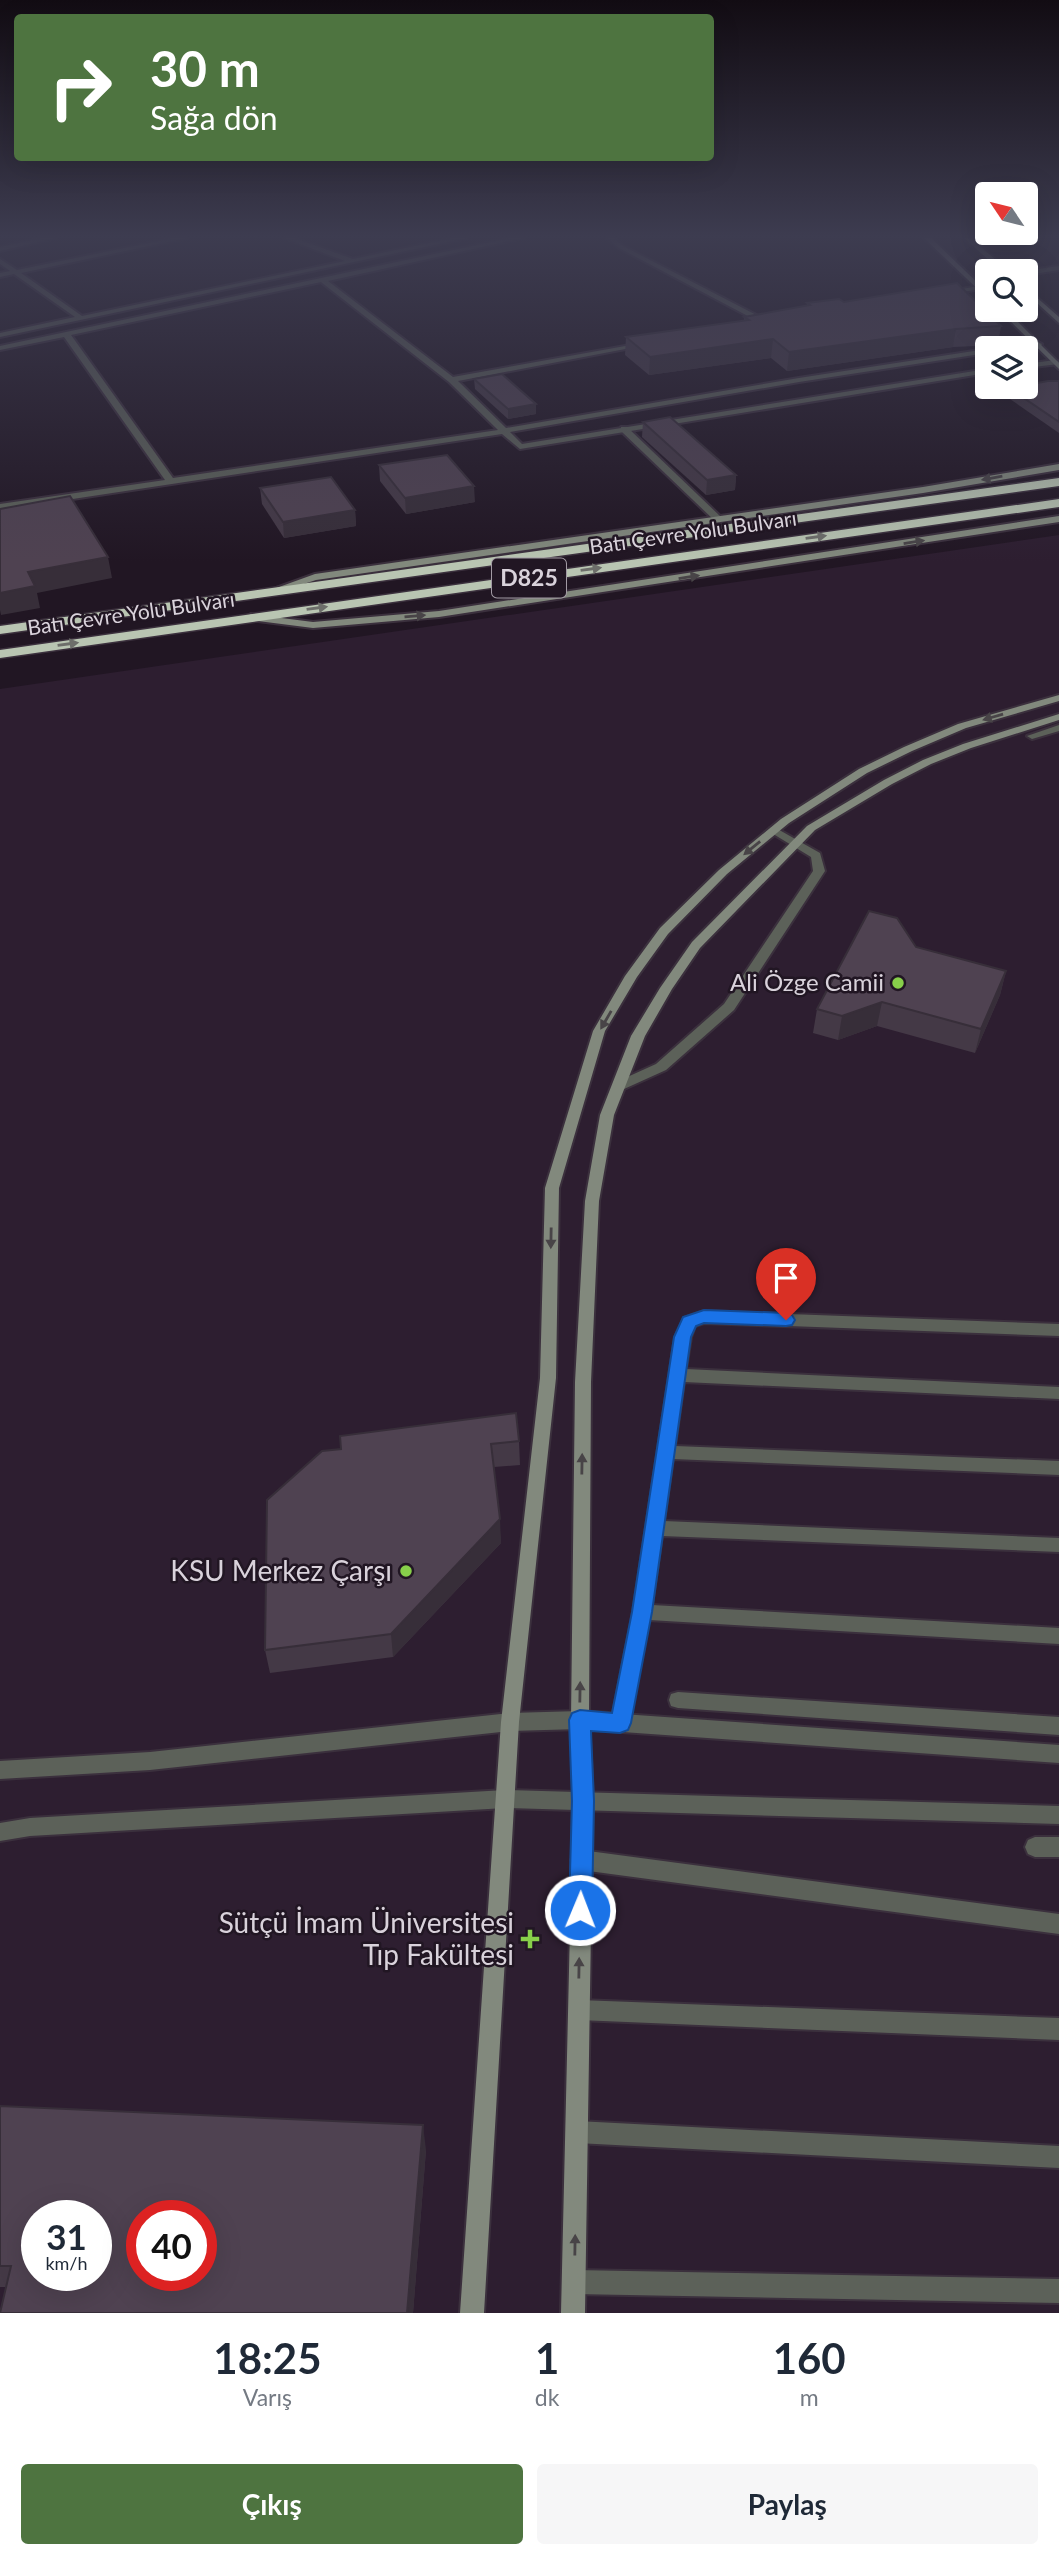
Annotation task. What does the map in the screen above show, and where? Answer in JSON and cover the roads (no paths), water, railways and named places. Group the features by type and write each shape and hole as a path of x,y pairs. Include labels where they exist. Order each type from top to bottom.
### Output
{"highway":[{"name":"Batı Çevre Yolu Bulvarı","path":"0,630 1056,482"},
{"name":"Batı Çevre Yolu Bulvarı","path":"0,654 1059,503"}],"street":[{"path":"75,346 170,480"},
{"path":"408,346 452,380 520,447 975,372"},
{"path":"452,380 636,346"},
{"path":"1040,346 1057,364"},
{"path":"0,507 504,431 975,353"},
{"path":"1038,365 1057,364"},
{"path":"624,429 718,519"},
{"path":"271,591 315,578 1059,467"},
{"path":"250,617 313,625 439,614 1059,519"},
{"path":"472,2313 510,1722 548,1378 552,1188 576,1101 600,1031 631,976 664,931 723,872 774,830 863,771 908,749 962,726 1059,698"},
{"path":"573,2313 583,1801 580,1720 583,1382 592,1201 607,1115 638,1036 696,945 811,828 927,762 967,746 1059,717"},
{"path":"1032,736 1059,728"},
{"path":"619,1086 661,1067 729,1007 819,871 816,855 774,830"},
{"path":"620,1723 642,1612 682,1337 689,1322 704,1317 1059,1330"},
{"path":"677,1375 1059,1393"},
{"path":"665,1452 1059,1468"},
{"path":"654,1528 1059,1545"},
{"path":"642,1612 1059,1636"},
{"path":"678,1700 1059,1726"},
{"path":"0,1770 150,1761 510,1722 580,1720 1059,1754"},
{"path":"0,1832 30,1827 505,1799 1059,1815"},
{"path":"1035,1847 1059,1847"},
{"path":"581,1860 1059,1924"},
{"path":"579,2010 1059,2029"},
{"path":"576,2132 1059,2157"},
{"path":"574,2282 1059,2291"}],"place":[{"name":"Ali Özge Camii","path":"898,983"},
{"name":"KSU Merkez Çarşı","path":"406,1571"},
{"name":"Sütçü İmam Üniversitesi Tıp Fakültesi","path":"530,1939"}]}
